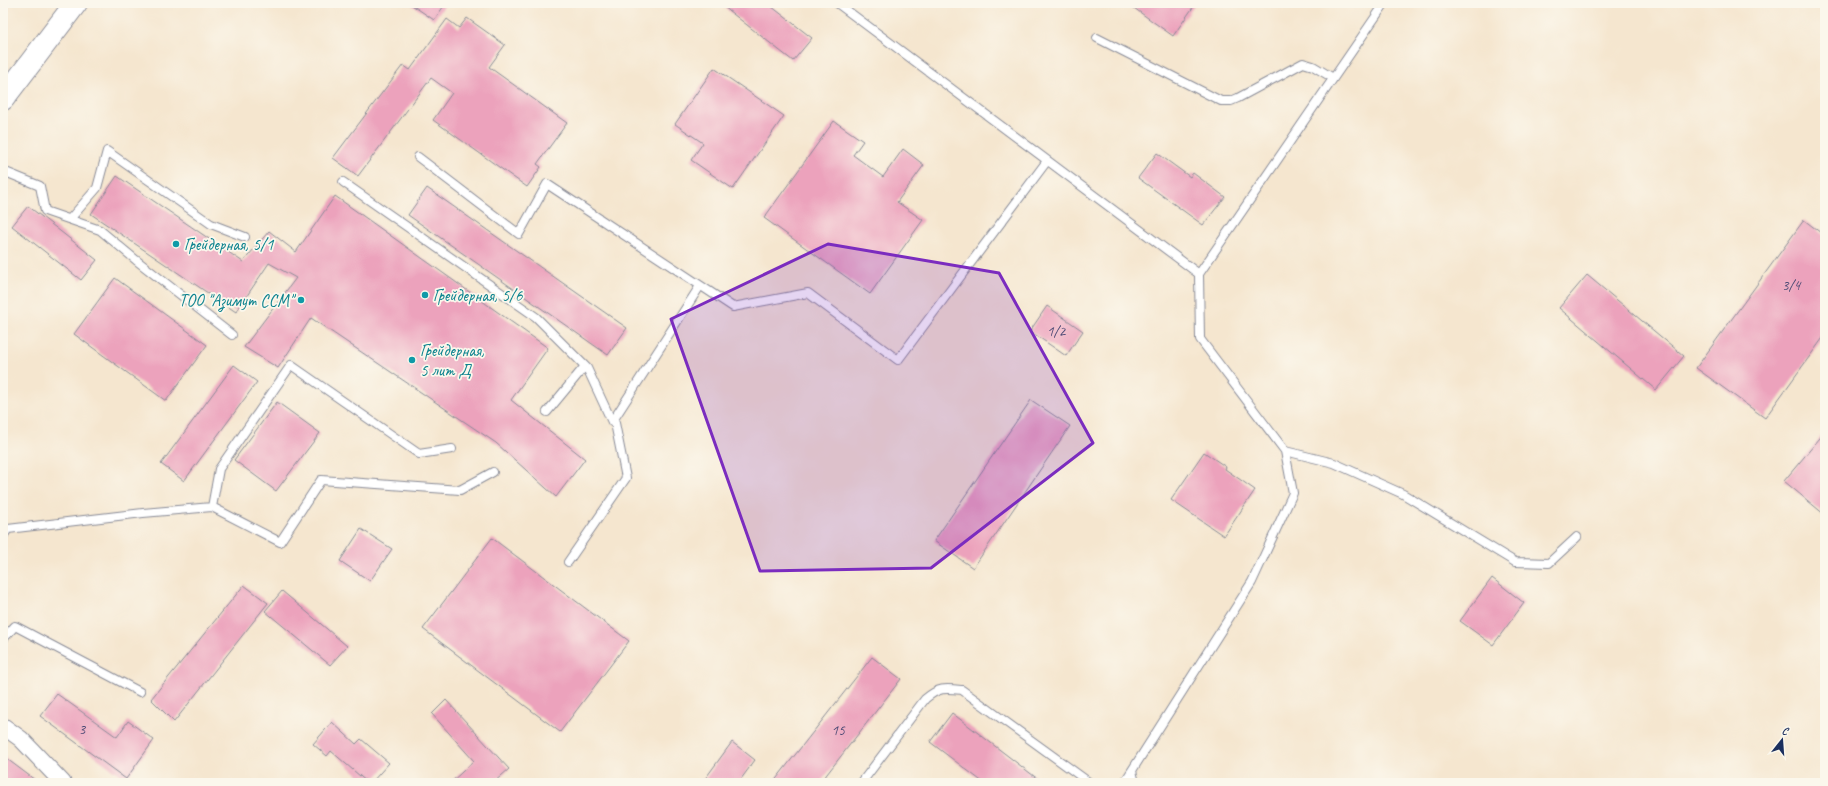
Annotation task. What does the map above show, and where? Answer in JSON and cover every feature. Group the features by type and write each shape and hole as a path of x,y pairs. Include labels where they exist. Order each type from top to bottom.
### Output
{"main road":[{"path":"3,99 76,3"}],"street":[{"path":"3,726 21,739 63,783"}],"lane":[{"path":"837,3 1199,274"},
{"path":"1124,783 1252,582 1293,493 1285,451 1200,339 1199,274 1385,3"},
{"path":"1097,38 1221,101 1231,101 1238,98 1303,63 1313,66 1333,78"},
{"path":"70,219 97,188 107,151 211,224 245,237"},
{"path":"418,157 519,234 547,184 733,307 808,293 898,360 1047,160"},
{"path":"3,171 40,186 45,210 100,230 232,335"},
{"path":"343,182 536,317 585,366 612,422 700,286"},
{"path":"212,507 219,469 291,365 419,454 452,449"},
{"path":"547,412 585,366"},
{"path":"568,562 626,478 614,418"},
{"path":"1285,451 1334,463 1403,494 1515,562 1549,563 1577,537"},
{"path":"3,536 8,529 143,513 212,507 280,542 321,480 460,490 493,472"},
{"path":"3,639 15,626 140,692"},
{"path":"862,782 925,699 932,692 944,688 962,690 1090,783"},
{"path":"1132,771 1135,783"}],"highlighted area":[{"path":"828,244 999,273 1093,443 931,568 760,571 671,319"}],"building":[{"path":"409,3 446,3 434,20"},
{"path":"719,3 767,3 812,38 793,61"},
{"path":"1127,3 1196,3 1173,36"},
{"path":"467,18 505,45 489,67 567,123 537,164 541,167 527,187 433,120 452,93 431,78 358,176 333,158 403,65 410,70 447,19 459,28"},
{"path":"714,68 784,116 733,189 691,160 703,143 675,124"},
{"path":"834,121 863,141 853,155 883,177 903,149 924,165 897,202 923,220 870,294 764,218"},
{"path":"1157,153 1190,177 1193,173 1225,197 1203,225 1138,178"},
{"path":"117,176 243,262 269,231 296,252 335,196 548,348 511,400 585,459 556,497 496,443 311,318 278,368 244,347 296,278 269,263 236,312 91,214"},
{"path":"427,188 627,328 608,355 408,215"},
{"path":"28,206 97,260 81,280 12,226"},
{"path":"1804,220 1825,236 1825,335 1765,418 1696,368"},
{"path":"1587,275 1684,356 1656,390 1559,308"},
{"path":"115,278 207,345 166,401 74,334"},
{"path":"1047,306 1083,331 1066,356 1030,331"},
{"path":"234,365 257,382 184,481 161,464"},
{"path":"1031,400 1070,426 973,568 934,541"},
{"path":"277,402 320,433 276,491 234,460"},
{"path":"1825,432 1825,515 1784,481"},
{"path":"1204,452 1255,490 1224,536 1171,500"},
{"path":"361,529 392,549 370,581 340,561"},
{"path":"492,538 629,641 560,732 423,629"},
{"path":"1492,578 1524,603 1493,645 1460,621"},
{"path":"244,585 268,603 174,722 151,699"},
{"path":"282,591 347,646 330,665 265,611"},
{"path":"872,657 901,679 820,783 773,783"},
{"path":"57,694 117,737 128,721 154,740 126,779 40,716"},
{"path":"446,700 509,769 493,783 450,783 474,761 432,714"},
{"path":"952,713 1043,783 984,783 930,742"},
{"path":"332,722 356,744 361,739 389,763 371,783 368,783 331,751 327,756 313,744"},
{"path":"732,742 755,760 738,783 702,783"},
{"path":"3,756 39,783 3,783"}],"place":[{"name":"Грейдерная, 5/1","path":"176,244"},
{"name":"Грейдерная, 5/6","path":"425,295"},
{"name":"ТОО \"Азимут ССМ\"","path":"301,300"},
{"name":"Грейдерная, 5 лит Д","path":"412,360"}]}
